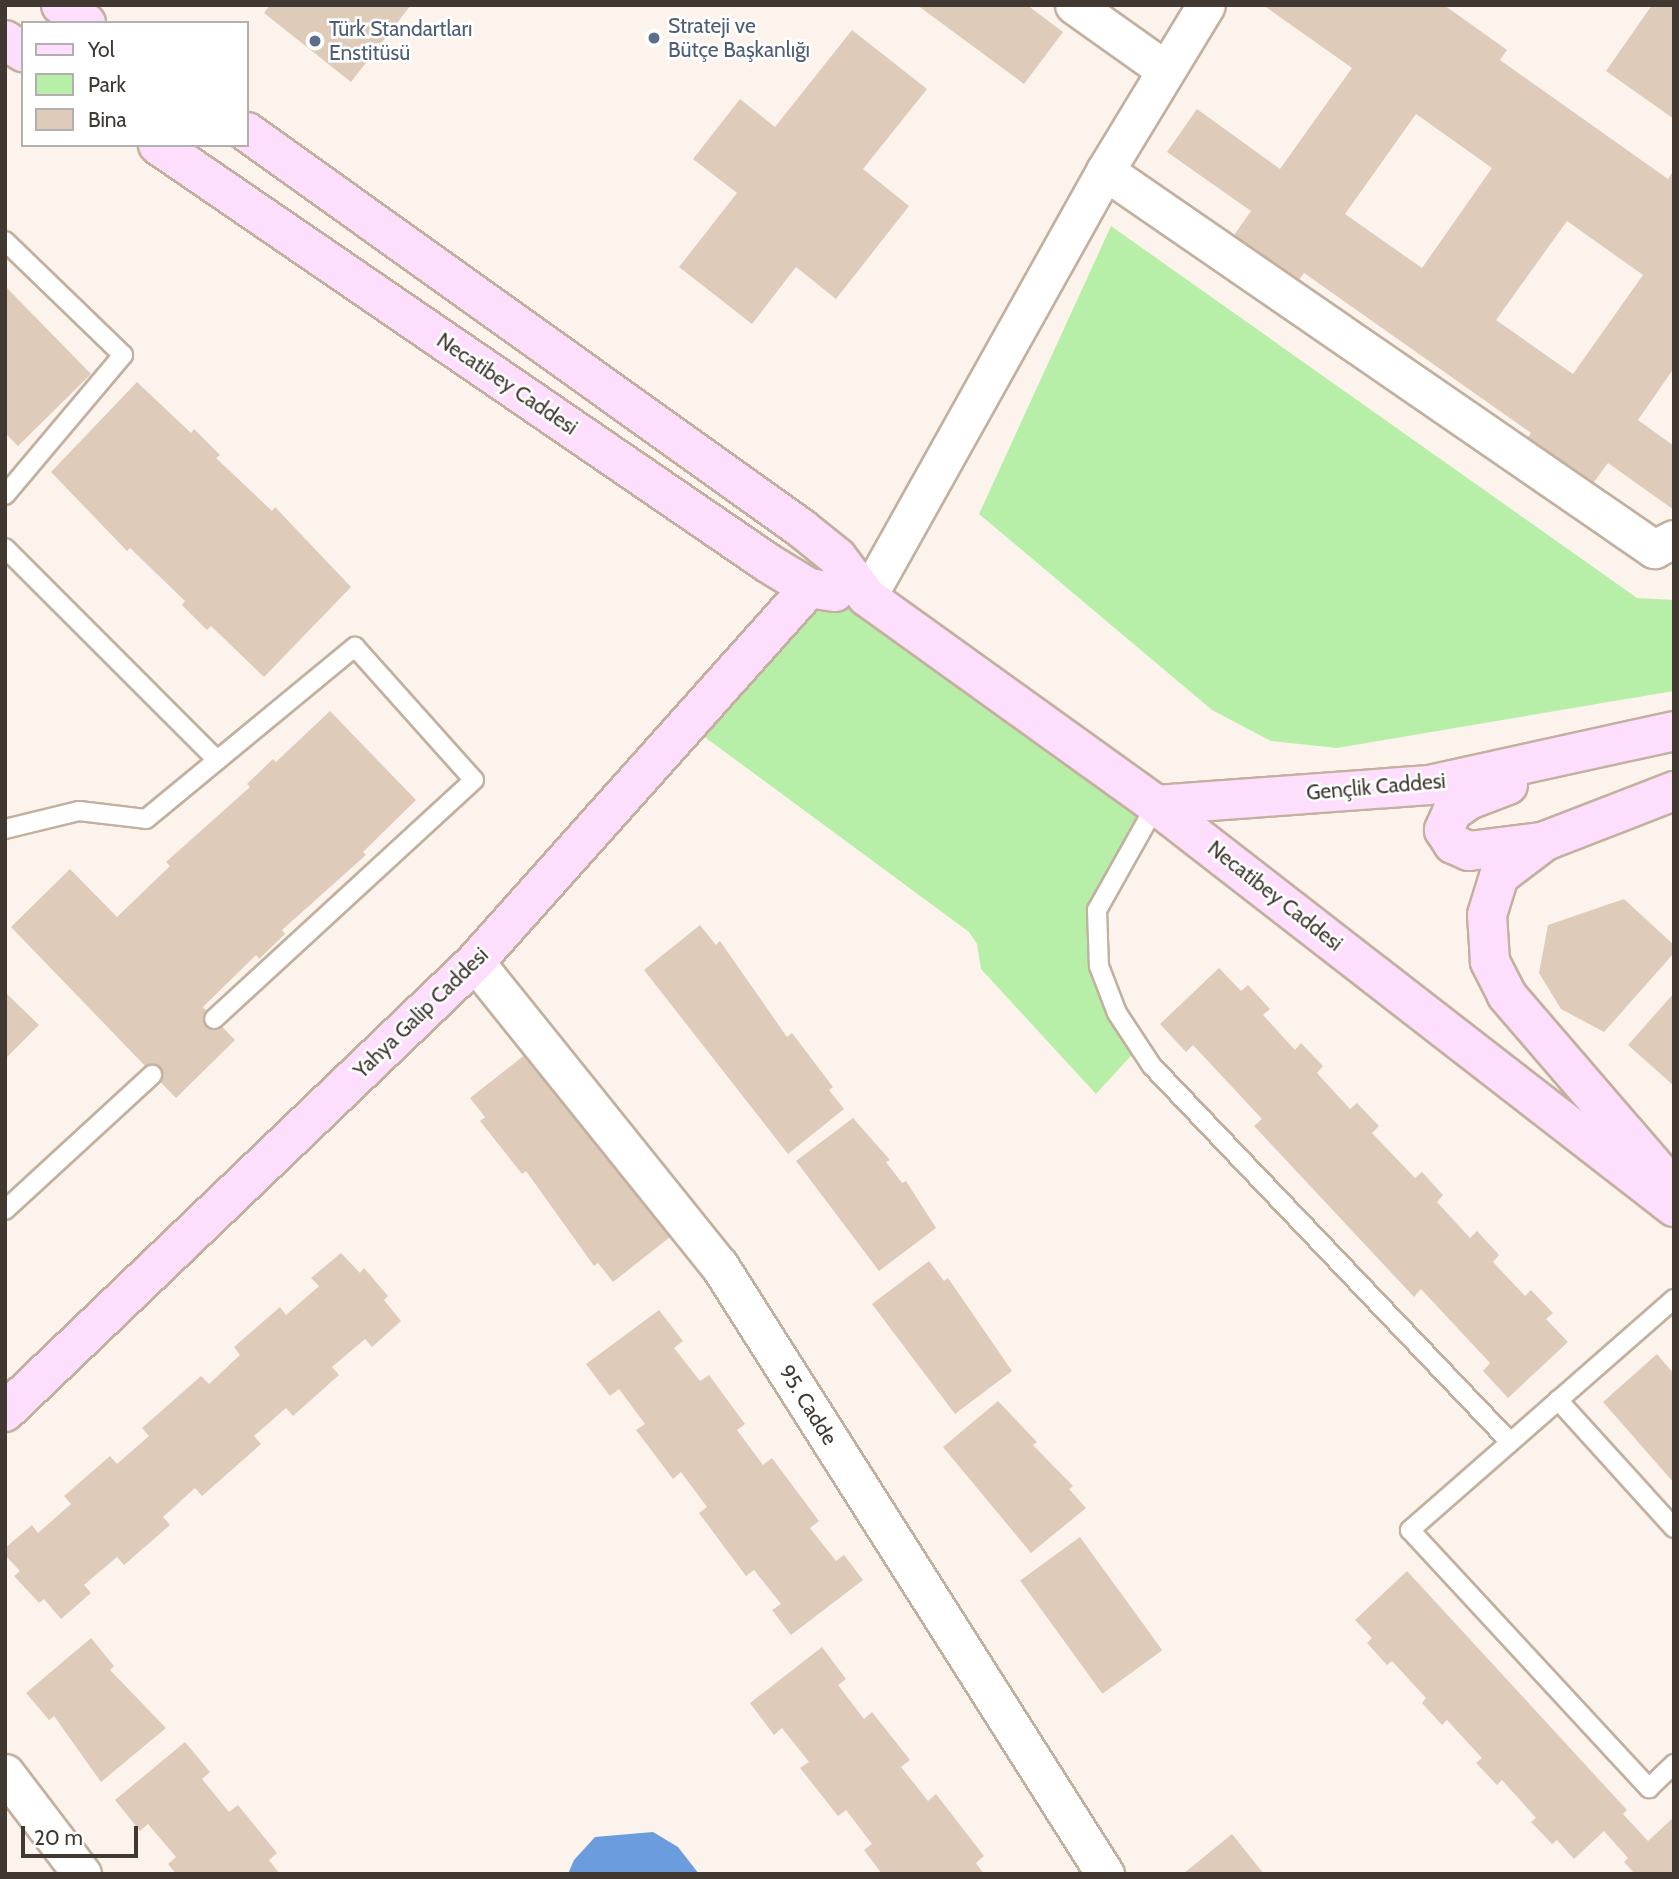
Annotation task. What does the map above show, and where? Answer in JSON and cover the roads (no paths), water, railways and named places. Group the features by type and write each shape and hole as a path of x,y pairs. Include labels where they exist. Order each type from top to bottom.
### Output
{"main road":[{"path":"61,5 83,21"},
{"path":"5,40 21,51"},
{"name":"Necatibey Caddesi","path":"248,133 801,527 837,557 867,597 1156,805 1674,1208"},
{"name":"Necatibey Caddesi","path":"162,147 809,588 867,597"},
{"name":"Yahya Galip Caddesi","path":"5,1412 475,962 809,588"},
{"name":"Gençlik Caddesi","path":"1156,805 1429,785 1674,731"},
{"path":"1615,745 1469,800 1452,812 1444,830 1453,844 1469,850 1545,841 1674,791"},
{"path":"1545,841 1499,876 1487,915 1490,961 1507,995 1532,1027 1674,1188"}],"street":[{"path":"1074,5 1164,69"},
{"path":"867,597 1105,171 1164,69 1206,5"},
{"path":"1105,171 1654,549 1674,539"},
{"name":"95. Cadde","path":"475,962 719,1265 1105,1874"},
{"path":"5,1773 82,1874"}],"lane":[{"path":"5,241 123,355 5,495"},
{"path":"5,548 217,760"},
{"path":"5,829 79,811 146,819 355,647 474,780 214,1019"},
{"path":"1156,805 1097,910 1099,966 1116,1013 1152,1066 1510,1442"},
{"path":"5,1210 152,1075"},
{"path":"1674,1299 1410,1530 1649,1788 1674,1764"},
{"path":"1558,1400 1674,1528"}],"water":[{"path":"653,1832 678,1847 699,1874 568,1874 574,1860 595,1837"}],"place":[{"name":"Strateji ve Bütçe Başkanlığı","path":"654,38"},
{"name":"Türk Standartları Enstitüsü","path":"315,41"}]}
